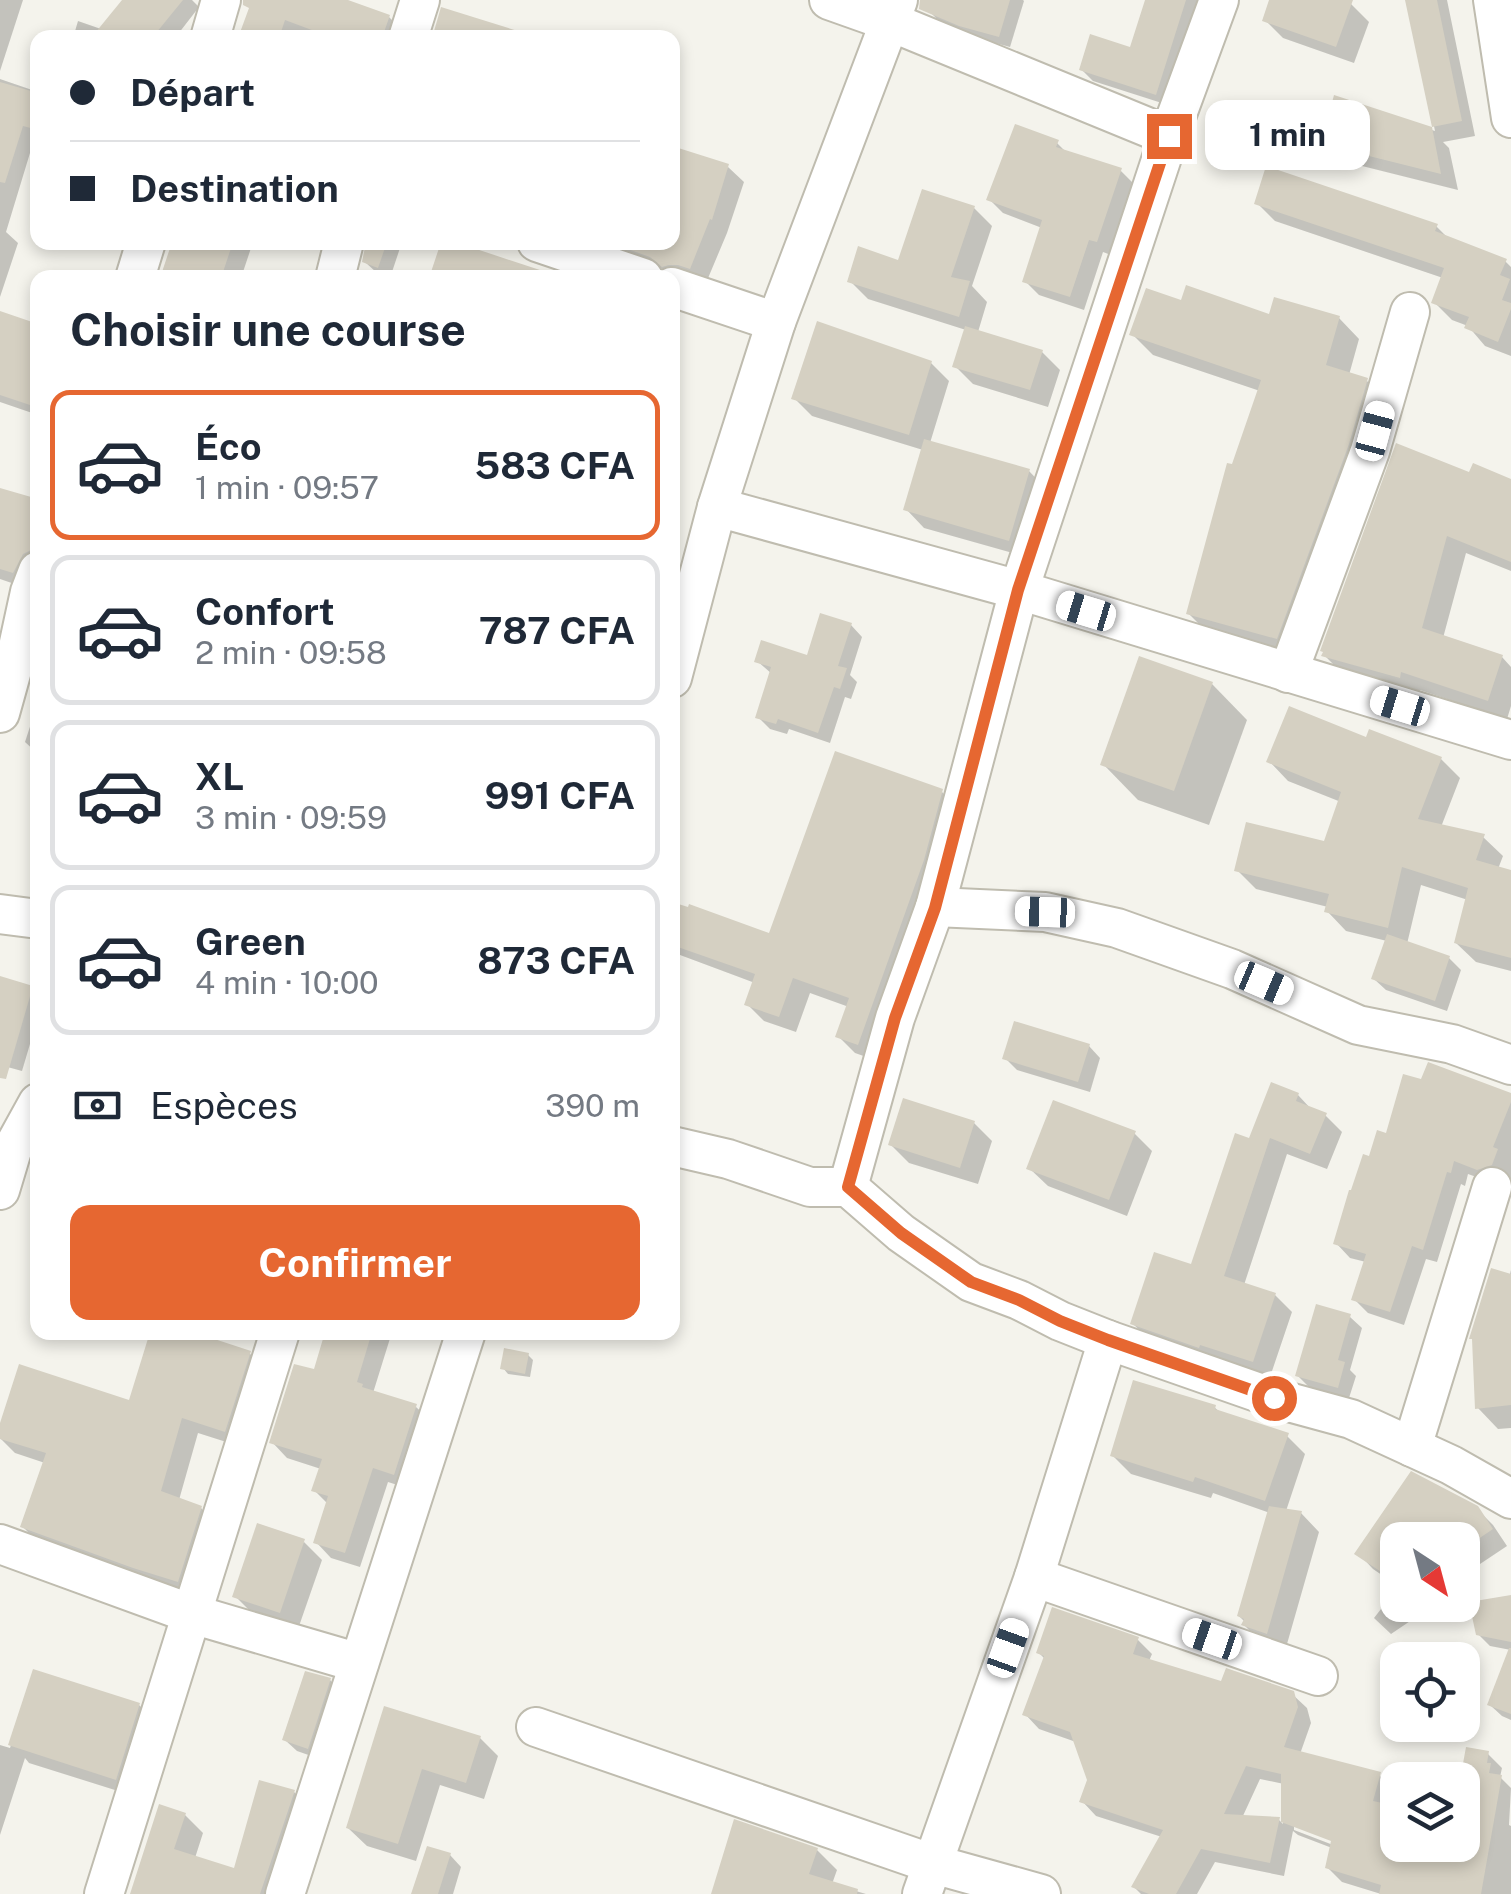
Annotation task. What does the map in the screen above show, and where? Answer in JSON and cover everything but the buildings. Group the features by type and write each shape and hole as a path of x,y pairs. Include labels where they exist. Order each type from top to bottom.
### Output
{"street":[{"path":"212,30 221,0"},
{"path":"411,30 420,0"},
{"path":"829,0 895,11 1169,136"},
{"path":"848,1187 895,1018 935,908 1018,590 1169,136 1219,0"},
{"path":"1493,0 1510,108"},
{"path":"680,647 716,507 776,322 895,11"},
{"path":"561,250 619,270"},
{"path":"680,291 776,322"},
{"path":"1288,672 1370,452 1410,312"},
{"path":"716,507 1018,590 1511,740"},
{"path":"0,713 30,592"},
{"path":"935,908 1045,912 1117,928 1232,969 1358,1025 1452,1044 1511,1065"},
{"path":"0,914 30,918"},
{"path":"0,1190 12,1150 30,1117"},
{"path":"680,1148 728,1159 810,1187 848,1187 901,1233 971,1282 1108,1340 1274,1398 1351,1418 1451,1465 1511,1499"},
{"path":"1412,1447 1492,1188"},
{"path":"104,1894 278,1340"},
{"path":"286,1894 463,1340"},
{"path":"927,1879 1034,1576 1108,1340"},
{"path":"0,1544 192,1614 360,1663"},
{"path":"1034,1576 1318,1676"},
{"path":"536,1727 927,1879 1042,1894"}],"route":[{"path":"1169,136 1018,590 935,908 895,1018 848,1187 901,1233 971,1282 1108,1340 1274,1398"}]}
